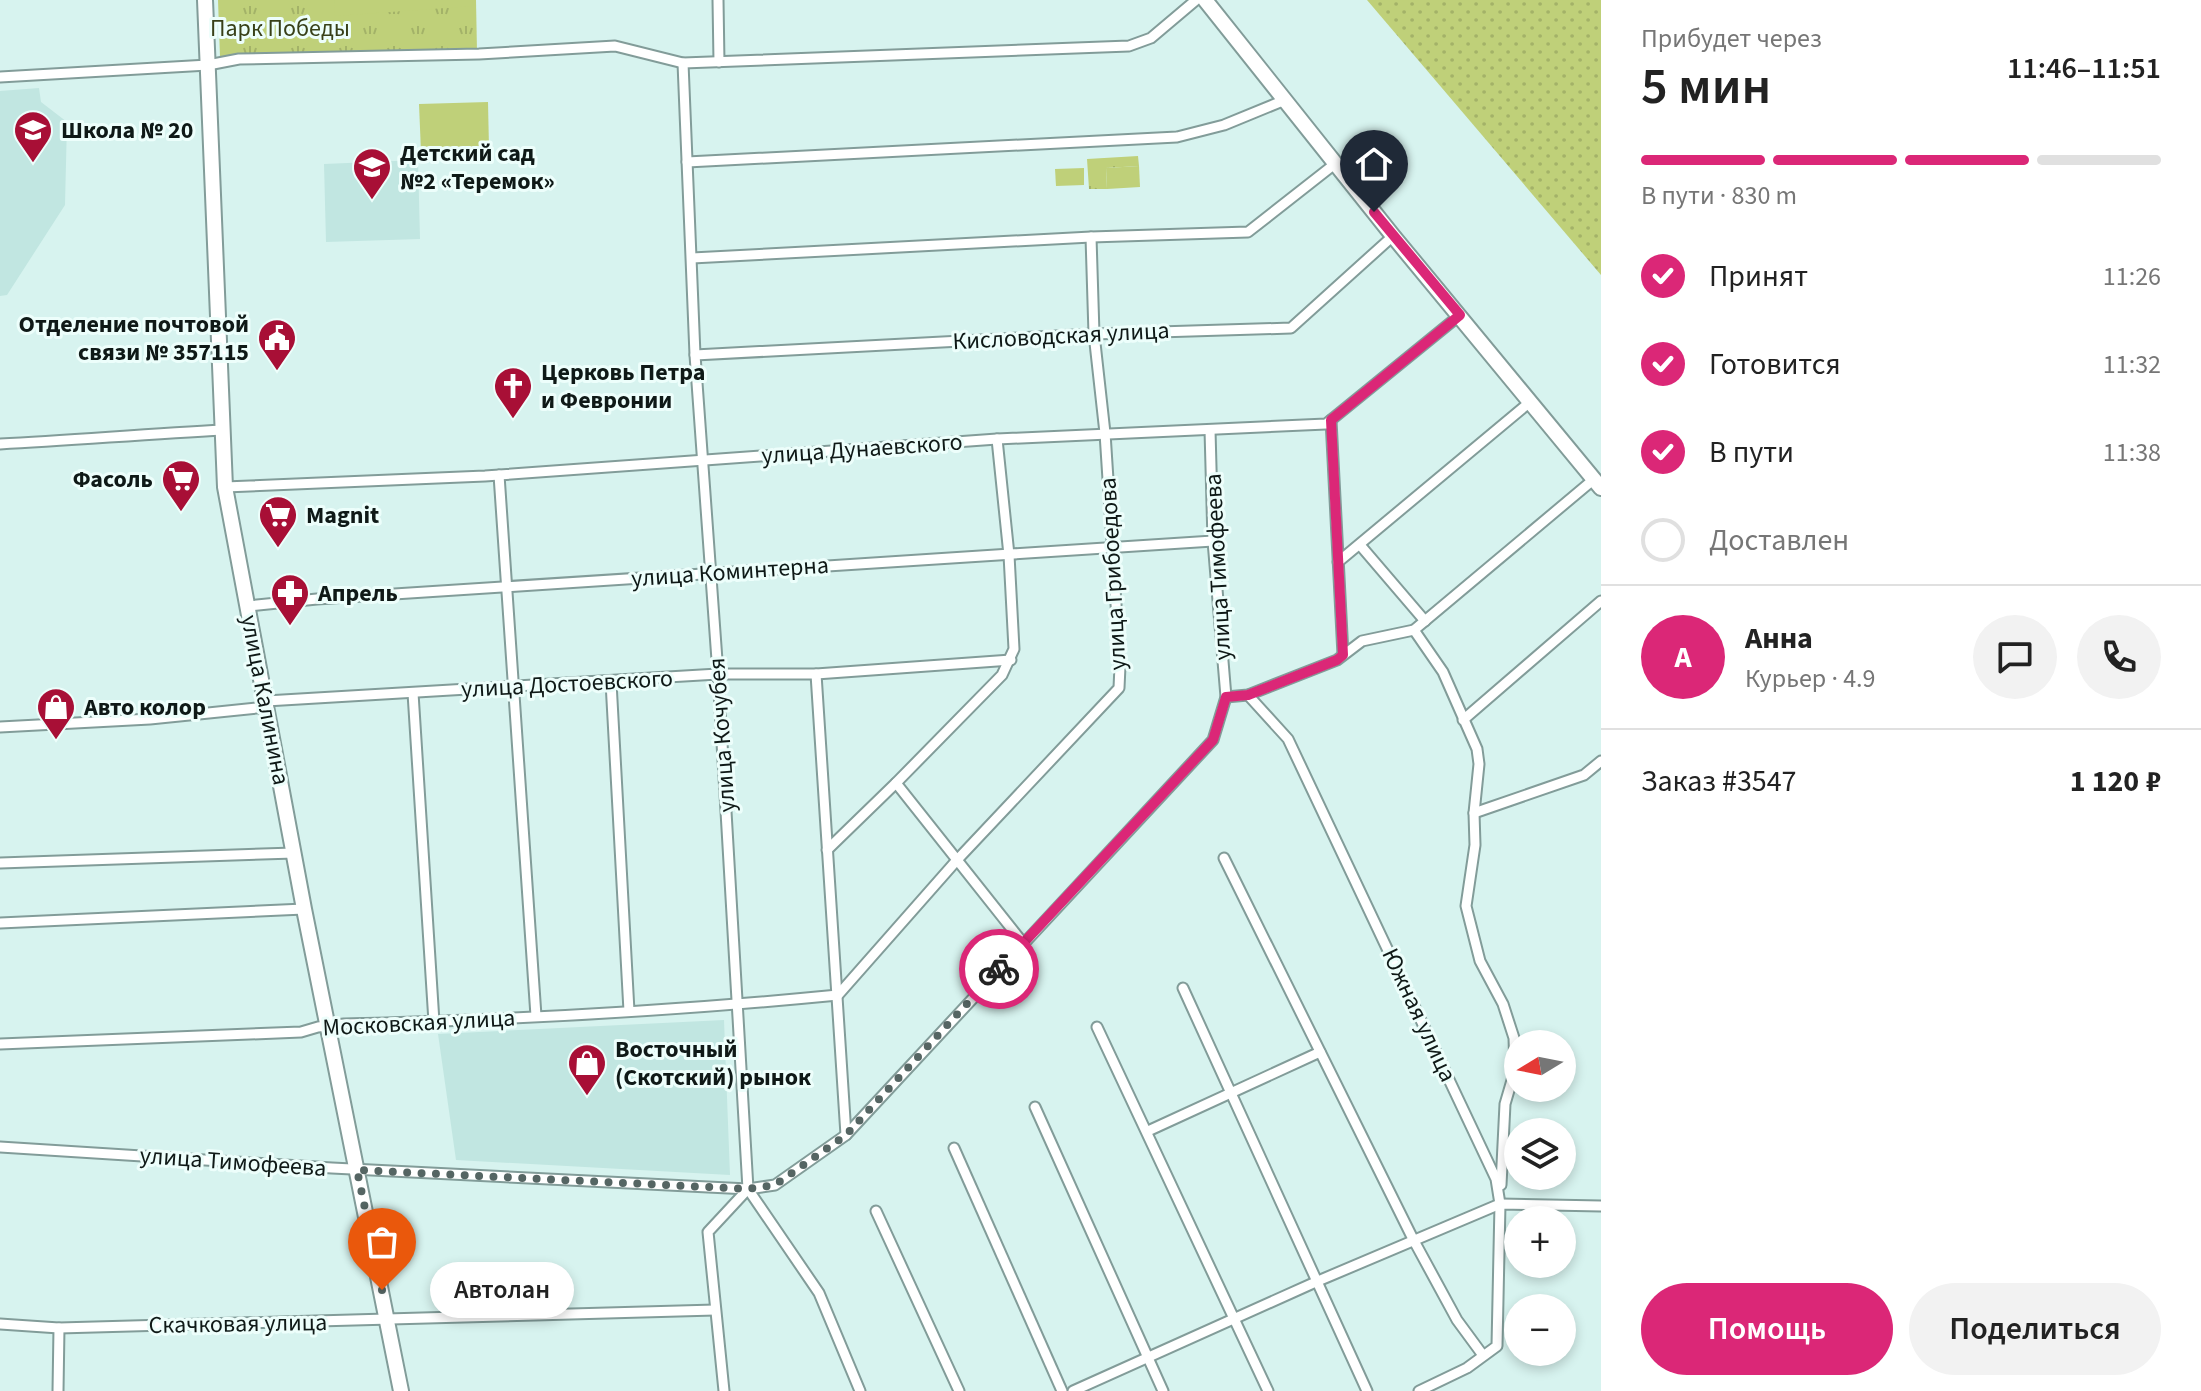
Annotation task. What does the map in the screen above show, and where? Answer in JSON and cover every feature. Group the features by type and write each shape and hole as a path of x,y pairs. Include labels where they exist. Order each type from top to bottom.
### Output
{"main road":[{"name":"улица Калинина","path":"205,0 225,487 304,909 401,1391"},
{"path":"1205,0 1393,236 1597,484"}],"street":[{"path":"718,0 719,62"},
{"path":"0,77 208,65 239,59 479,54 615,46 683,63 1129,46 1151,38 1196,0"},
{"name":"улица Кочубея","path":"683,63 695,355 718,674 748,1189"},
{"path":"687,162 1177,137 1224,125 1285,100"},
{"path":"692,258 1248,232 1336,163"},
{"name":"Кисловодская улица","path":"695,355 1094,334 1291,328 1393,236"},
{"name":"улица Грибоедова","path":"838,995 957,860 1119,688 1105,433 1094,334 1091,237"},
{"path":"1343,655 1331,420 1460,315"},
{"path":"1338,562 1530,402"},
{"name":"улица Дунаевского","path":"225,487 499,475 997,439 1326,424 1331,420"},
{"path":"0,444 223,430"},
{"name":"улица Тимофеева","path":"0,1147 357,1170 748,1189 775,1185 846,1135 1213,740 1226,697 1213,541 1210,430"},
{"path":"827,850 1002,675 1011,660 1014,649 1009,555 997,439"},
{"path":"499,475 536,1016"},
{"path":"1226,697 1248,695 1337,660 1362,641 1414,630 1597,484"},
{"name":"улица Коминтерна","path":"248,606 1213,541"},
{"path":"1360,545 1425,621"},
{"path":"1463,720 1601,601"},
{"path":"1414,630 1443,672 1477,749 1475,845 1466,906 1480,961 1503,1004 1514,1038 1515,1070 1505,1104 1500,1204"},
{"name":"улица Достоевского","path":"0,727 150,719 266,704 413,693 718,674 816,674 1011,660"},
{"path":"816,674 846,1135"},
{"path":"611,682 629,1011"},
{"path":"413,693 434,1022"},
{"name":"Южная улица","path":"1248,695 1288,739 1496,1179 1500,1204 1497,1346 1482,1354"},
{"path":"1474,813 1584,775 1601,761"},
{"path":"896,783 1023,943"},
{"path":"0,863 294,853"},
{"path":"1224,858 1413,1239 1457,1320 1482,1354 1467,1368 1419,1391"},
{"path":"0,923 304,909"},
{"path":"1183,988 1367,1391"},
{"name":"Московская улица","path":"0,1044 301,1032 344,1024 739,1005 838,995"},
{"path":"1097,1027 1268,1391"},
{"path":"1148,1131 1320,1052"},
{"path":"1035,1107 1163,1391"},
{"path":"954,1148 1062,1391"},
{"path":"724,1391 708,1232 748,1189 819,1293 860,1391"},
{"path":"1073,1391 1413,1239 1500,1204 1601,1206"},
{"path":"876,1211 959,1391"},
{"name":"Скачковая улица","path":"0,1324 59,1328 715,1310"},
{"path":"58,1391 59,1328"}],"shaded area":[{"name":"Школа № 20","path":"39,88 41,102 67,122 65,205 7,295 0,296 0,91"},
{"name":"Детский сад №2 «Теремок»","path":"418,160 420,239 326,242 324,164"},
{"name":"Восточный (Скотский) рынок","path":"724,1020 730,1175 456,1160 438,1034"}],"green space":[{"name":"Парк Победы","path":"218,0 476,0 477,52 220,57"},
{"path":"334,0 472,0 473,6 335,16"},
{"path":"1367,0 1601,0 1601,275"},
{"path":"488,102 489,149 421,152 419,104"},
{"path":"1138,156 1139,166 1106,168 1107,189 1089,189 1087,159"},
{"path":"1139,166 1140,187 1107,189 1106,168"},
{"path":"1084,168 1084,185 1056,186 1055,169"}],"way so far":[{"path":"382,1290 357,1170 748,1189 775,1185 846,1135 999,969"}],"place":[{"name":"Школа № 20","path":"33,164"},
{"name":"Детский сад №2 «Теремок»","path":"372,201"},
{"name":"Отделение почтовой связи № 357115","path":"277,372"},
{"name":"Церковь Петра и Февронии","path":"513,420"},
{"name":"Фасоль","path":"181,513"},
{"name":"Magnit","path":"278,549"},
{"name":"Апрель","path":"290,627"},
{"name":"Авто колор","path":"56,741"},
{"name":"Восточный (Скотский) рынок","path":"587,1097"},
{"name":"Автолан","path":"382,1290"}],"route":[{"path":"999,969 1213,740 1226,697 1248,695 1343,655 1331,420 1460,315 1374,212"}]}
